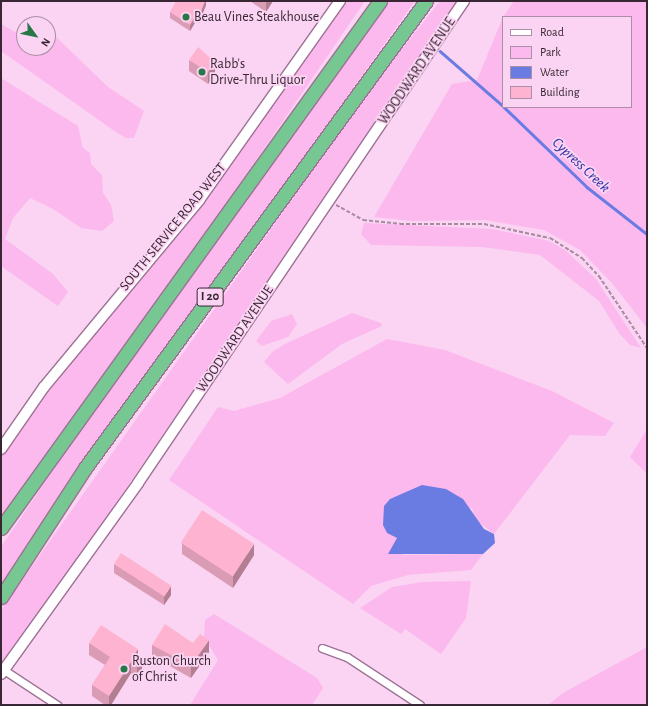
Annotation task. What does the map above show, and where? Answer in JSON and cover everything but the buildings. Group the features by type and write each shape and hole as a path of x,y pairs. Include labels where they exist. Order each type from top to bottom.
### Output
{"highway":[{"name":"I 20","path":"1,528 380,1"},
{"name":"I 20","path":"1,597 85,468 426,1"}],"main road":[{"name":"SOUTH SERVICE ROAD WEST","path":"1,449 44,387 199,200 340,1"},
{"name":"WOODWARD AVENUE","path":"2,672 138,483 328,199 464,1"}],"street":[{"path":"322,648 346,656 420,705"},
{"path":"2,672 57,705"}],"path":[{"path":"328,199 363,220 400,224 484,224 550,238 582,258 599,276 647,348"}],"green space":[{"path":"346,1 365,1 251,168 1,520 1,457 76,352 208,192"},
{"path":"389,1 415,1 1,584 1,547 80,431"},
{"path":"440,1 458,1 106,518 1,665 1,610 371,88"},
{"path":"514,1 647,1 647,328 612,283 580,250 544,230 485,220 412,221 374,217 452,84 477,80 502,19 502,108 632,108 632,16 504,16"},
{"path":"1,24 16,32 16,56 56,56 56,37 108,87 144,111 134,138 126,138 113,130 1,51"},
{"path":"1,78 78,126 83,148 90,153 91,164 102,175 103,193 111,205 114,221 102,231 81,228 53,209 30,198 13,218 5,239 53,274 68,292 58,306 1,266"},
{"path":"364,223 492,229 549,241 565,250 596,279 641,348 630,345 619,333 599,301 540,255 482,247 371,245 361,234"},
{"path":"352,313 381,323 382,326 342,344 288,384 264,362 272,352 285,344"},
{"path":"292,314 297,324 288,337 262,346 256,341 271,321"},
{"path":"387,339 445,350 552,391 614,423 605,436 570,435 494,534 476,520 472,508 387,533 397,538 403,555 483,554 471,570 408,575 371,586 353,604 169,480 218,407 234,411 280,398"},
{"path":"647,429 647,474 630,457"},
{"path":"471,581 466,618 441,654 405,629 401,634 360,608 392,587 422,582"},
{"path":"214,614 317,678 323,688 312,705 190,705 218,660 204,637 205,620"},
{"path":"647,647 647,705 548,705 563,693"}],"water":[{"path":"422,485 446,489 463,499 484,529 494,534 495,543 483,554 388,554 397,538 387,533 383,525 384,506 390,499"}],"waterway":[{"name":"Cypress Creek","path":"440,51 502,105"},
{"name":"Cypress Creek","path":"505,108 587,187 647,234"}],"place":[{"name":"Beau Vines Steakhouse","path":"186,17"},
{"name":"Rabb's Drive-Thru Liquor","path":"202,72"},
{"name":"Ruston Church of Christ","path":"124,669"}]}
